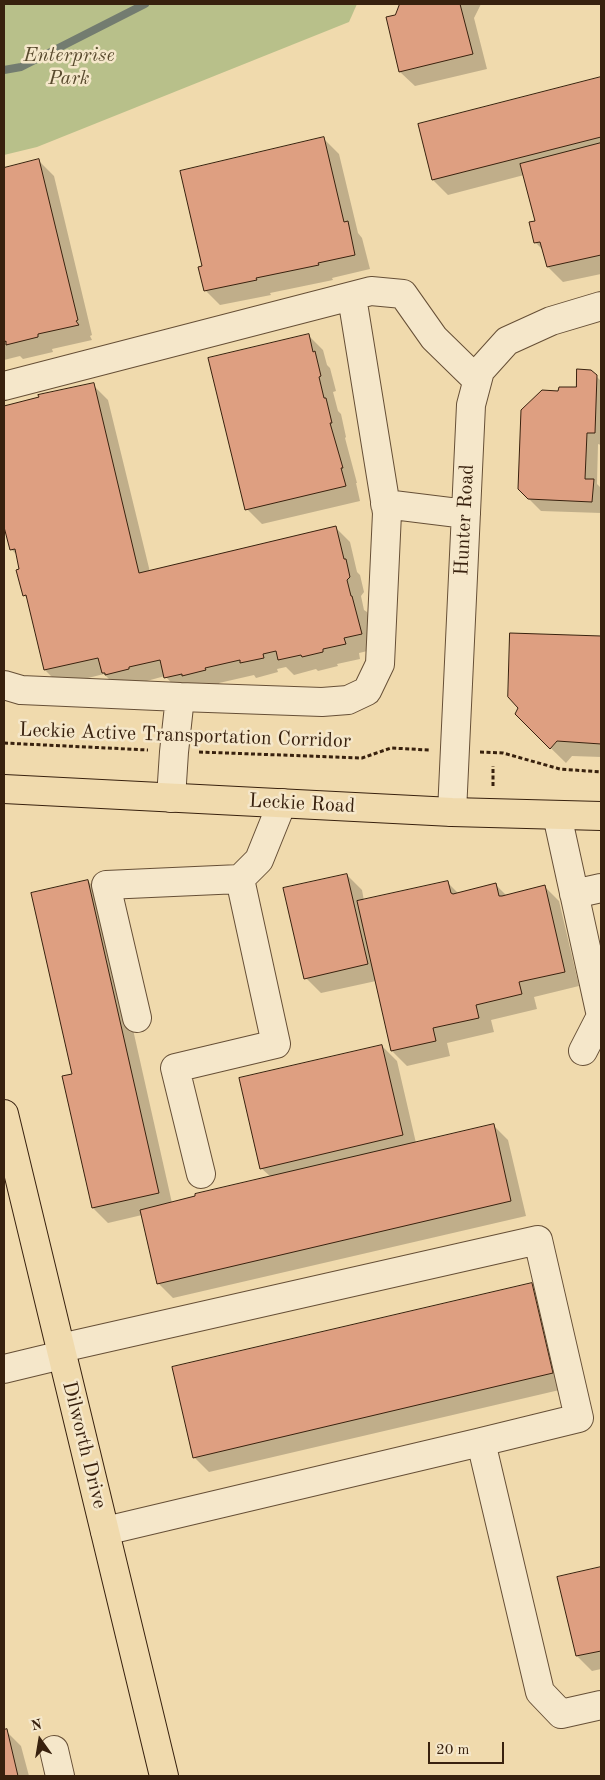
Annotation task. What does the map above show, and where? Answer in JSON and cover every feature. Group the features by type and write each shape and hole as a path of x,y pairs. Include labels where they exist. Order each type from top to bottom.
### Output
{"main road":[{"name":"Leckie Road","path":"5,791 452,812 601,816"},
{"name":"Dilworth Drive","path":"4,1114 164,1775"}],"street":[{"path":"4,386 371,291 403,294 434,338 477,380"},
{"path":"4,685 20,690 322,702 348,700 367,691 380,664 387,513 352,297"},
{"name":"Hunter Road","path":"452,812 471,405 477,380 480,371 506,341 551,321 601,306"},
{"path":"386,504 466,514"},
{"path":"171,798 180,697"},
{"path":"137,1018 106,885 240,879 259,860 282,803"},
{"path":"556,815 601,1016 583,1051"},
{"path":"201,1174 175,1068 276,1044 240,879"},
{"path":"574,894 601,888"},
{"path":"4,1368 62,1352 538,1240 580,1418 105,1531"},
{"path":"481,1442 540,1692 561,1714 601,1705"},
{"path":"54,1750 60,1776"}],"path":[{"name":"Leckie Active Transportation Corridor","path":"4,743 174,752 362,758 391,748 503,753 560,769 601,772"},
{"path":"493,766 493,786"}],"green space":[{"name":"Enterprise Park","path":"4,4 357,4 349,22 37,147 4,155"}],"building":[{"path":"400,4 460,4 473,54 399,72 386,17 395,15"},
{"path":"601,77 601,137 432,180 418,124"},
{"path":"324,137 344,222 348,221 355,255 318,263 319,265 256,278 257,280 204,291 198,267 202,266 180,171"},
{"path":"601,143 601,255 547,267 540,242 534,243 529,222 535,221 520,164"},
{"path":"39,159 78,320 76,321 79,325 38,334 38,337 6,345 6,341 4,342 4,168"},
{"path":"309,334 313,352 315,351 321,376 319,377 324,398 326,398 332,423 330,423 343,468 341,468 346,486 245,510 208,358"},
{"path":"577,369 591,370 597,375 595,433 587,433 585,479 594,479 592,502 528,499 518,489 521,410 542,390 558,391 559,387 576,387"},
{"path":"94,383 139,573 336,526 344,559 346,559 350,577 347,580 362,634 344,638 346,644 323,649 323,652 302,657 301,655 278,660 276,651 263,654 264,658 240,663 240,660 205,668 206,670 182,676 182,674 164,678 160,660 105,675 105,673 102,673 98,658 44,670 26,595 23,596 16,570 19,569 15,549 10,550 4,527 4,406 39,397 38,395"},
{"path":"510,633 601,636 601,744 557,741 550,749 515,714 518,708 508,697"},
{"path":"347,874 368,964 304,979 283,888"},
{"path":"88,880 159,1193 92,1208 62,1076 72,1074 31,893"},
{"path":"448,881 451,893 453,894 496,883 499,896 545,885 565,972 519,982 522,994 476,1005 479,1018 433,1028 436,1041 391,1051 357,901"},
{"path":"382,1045 403,1135 260,1169 239,1078"},
{"path":"494,1124 511,1201 157,1284 140,1210 195,1196 195,1194"},
{"path":"532,1283 553,1373 193,1458 172,1367"},
{"path":"601,1567 601,1651 576,1656 557,1577"},
{"path":"7,1729 18,1776 4,1776 4,1730"}],"waterway":[{"path":"4,70 21,67 145,4"}]}
